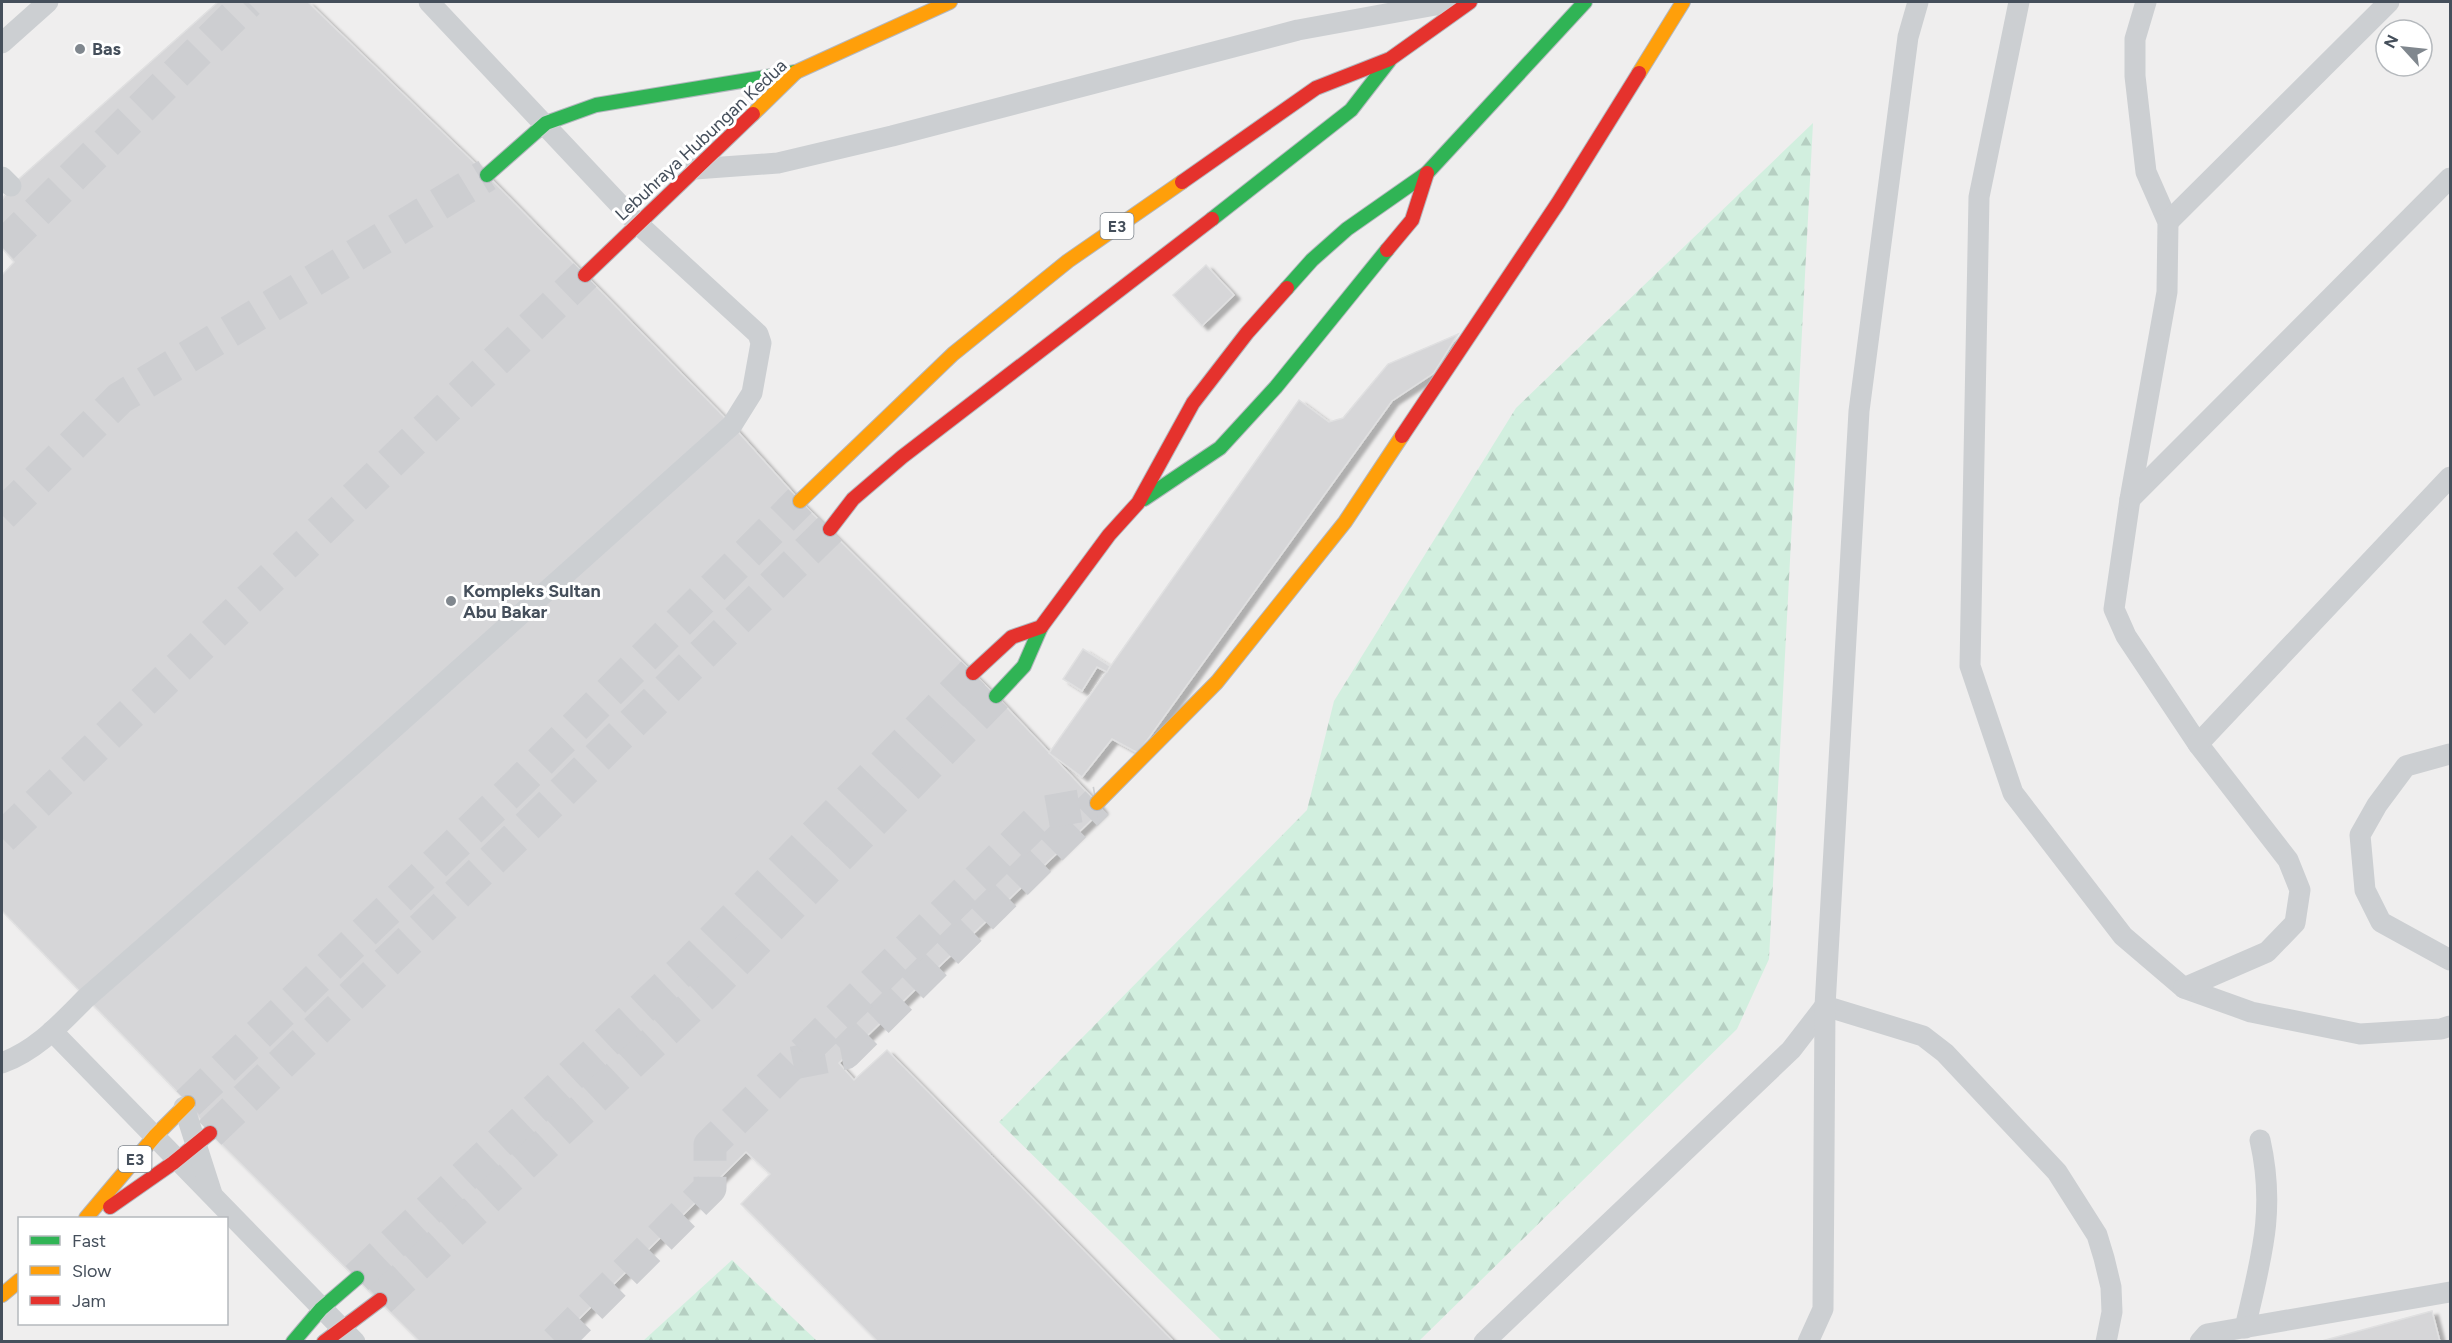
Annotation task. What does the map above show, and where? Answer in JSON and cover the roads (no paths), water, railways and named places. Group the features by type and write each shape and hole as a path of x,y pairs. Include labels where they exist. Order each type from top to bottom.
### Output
{"highway":[{"name":"Lebuhraya Hubungan Kedua","path":"585,275 796,72 950,2"},
{"name":"E3","path":"800,501 953,354 1068,261 1316,88 1390,59 1470,2"},
{"path":"996,696 1024,666 1041,627 1109,535 1138,503 1193,403 1247,333 1312,260 1347,229 1426,173 1585,2"},
{"path":"1097,802 1217,682 1345,522 1558,203 1683,2"},
{"path":"830,530 853,499 902,457 1351,110 1390,59"},
{"path":"487,175 546,123 596,105 796,72"},
{"path":"1138,503 1220,448 1276,387 1412,220 1426,173"},
{"path":"973,673 1012,637 1041,627"},
{"name":"E3","path":"87,1217 154,1136 186,1105"},
{"path":"94,1217 177,1160 203,1138"},
{"path":"292,1341 321,1309 357,1278"},
{"path":"2,1295 18,1282"},
{"path":"324,1341 348,1335 380,1300"}],"lane":[{"path":"2,43 48,2"},
{"path":"2,1063 21,1056 52,1031 86,998 357,761 732,424 752,393 761,343 758,334 637,223 546,123 429,2"},
{"path":"694,169 778,163 892,136 1298,30 1452,2"},
{"path":"1808,1341 1822,1309 1825,1006 1859,411 1908,37 1918,2"},
{"path":"2019,2 1979,197 1970,666 2013,793 2123,936 2184,988 2251,1012 2360,1035 2441,1029 2451,1026"},
{"path":"2146,2 2135,39 2135,76 2146,171 2168,222 2167,292 2130,499 2114,609 2126,636 2198,744 2288,860 2300,890 2295,923 2267,952 2184,988"},
{"path":"2168,222 2389,2"},
{"path":"2130,499 2451,177"},
{"path":"2198,744 2451,477"},
{"path":"2451,754 2406,766 2377,805 2360,834 2365,890 2381,922 2451,960"},
{"path":"1484,1341 1791,1050 1825,1006"},
{"path":"1825,1006 1923,1036 1945,1053 2057,1172 2097,1235 2110,1287 2112,1312 2106,1341"},
{"path":"52,1031 348,1335"},
{"path":"186,1105 203,1138 213,1197"},
{"path":"2246,1328 2265,1240 2268,1202 2265,1163 2260,1140"},
{"path":"2200,1341 2207,1334 2451,1292"}],"tunnel":[{"path":"2,247 248,2"},
{"path":"2,515 120,398 487,175"},
{"path":"2,838 585,275"},
{"path":"188,1103 517,785 800,501"},
{"path":"210,1133 830,529"},
{"path":"357,1278 685,968 973,673"},
{"path":"380,1300 708,991 996,696"},
{"path":"793,1063 845,1053 1097,803"},
{"path":"556,1342 710,1188 710,1145 1046,812 1097,803"}],"place":[{"name":"Bas","path":"80,49"},
{"name":"Kompleks Sultan Abu Bakar","path":"451,601"}]}
